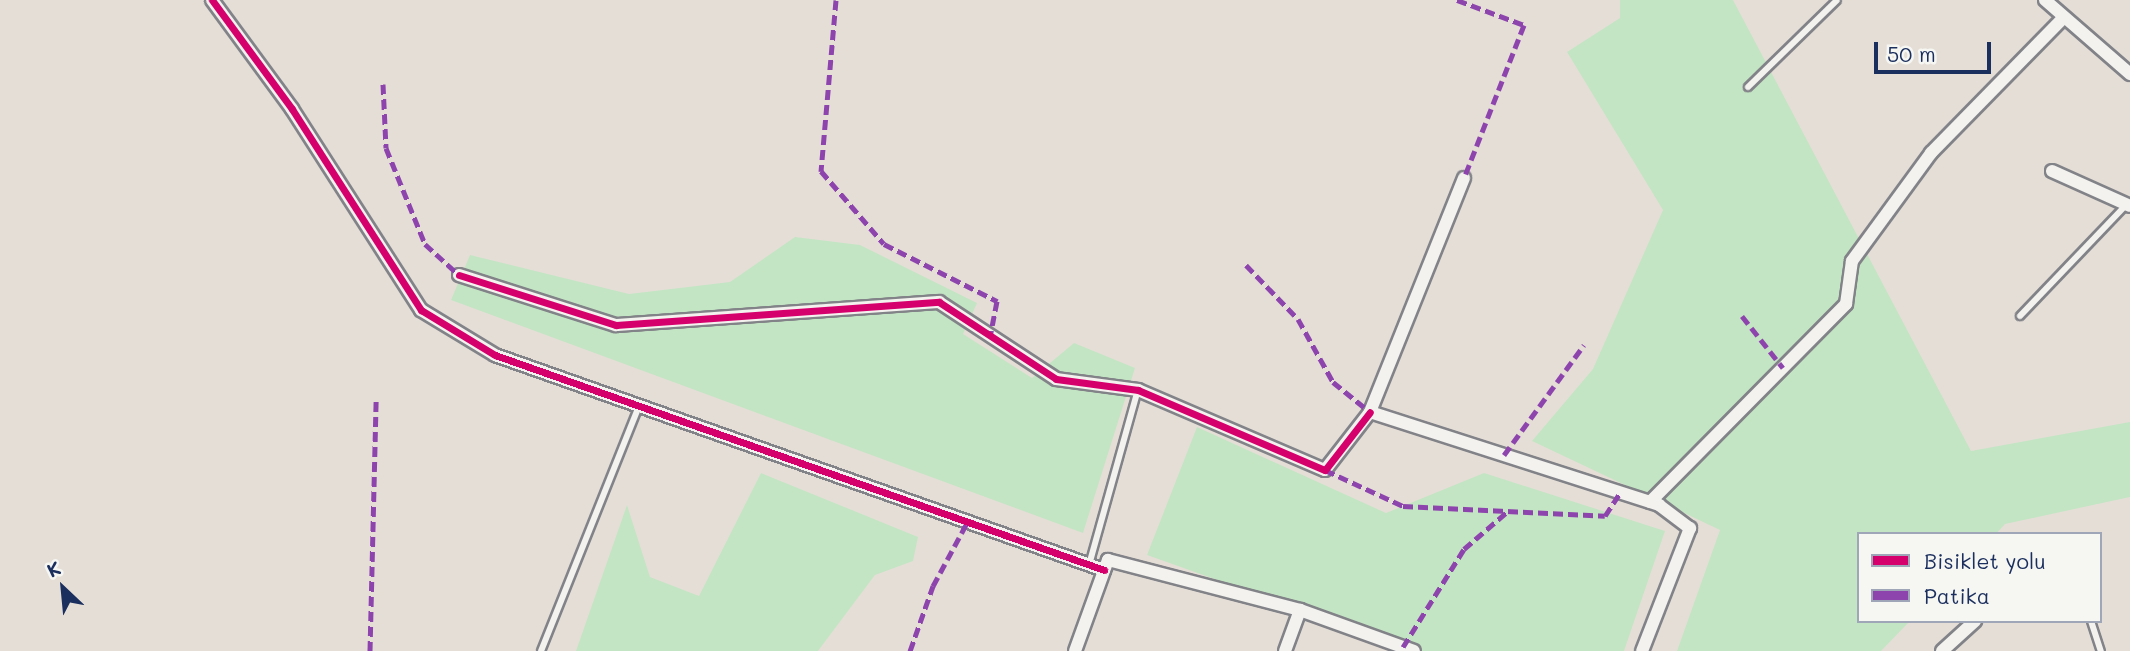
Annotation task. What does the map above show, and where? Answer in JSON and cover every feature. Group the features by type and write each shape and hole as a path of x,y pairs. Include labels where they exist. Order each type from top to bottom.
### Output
{"street":[{"path":"212,0 292,109 421,310 495,355 640,403 1104,570"},
{"path":"2045,0 2130,75"},
{"path":"1650,502 1846,304 1852,261 1931,153 2064,17"},
{"path":"2052,171 2129,204"},
{"path":"459,275 615,325 939,302 1056,379 1138,390 1325,470 1370,412 1464,178"},
{"path":"1370,412 1650,502 1690,528 1642,651"},
{"path":"1075,651 1108,560 1300,610 1414,651"},
{"path":"1285,651 1300,610"},
{"path":"1942,651 1973,623"}],"lane":[{"path":"1748,87 1836,0"},
{"path":"2020,316 2129,204"},
{"path":"1090,565 1138,390"},
{"path":"541,651 640,403"},
{"path":"2092,623 2101,651"}],"green space":[{"path":"1620,0 1733,0 1971,451 2130,422 2130,497 2005,524 1998,532 1857,532 1857,623 1908,623 1881,651 1677,651 1720,530 1532,441 1593,369 1663,210 1567,52 1620,18"},
{"path":"795,237 860,245 977,303 963,334 1032,378 1074,343 1135,368 1083,533 451,300 470,255 629,294 730,282"},
{"path":"1197,427 1386,513 1484,473 1665,531 1624,651 1417,651 1147,555"},
{"path":"761,473 918,537 913,561 875,575 818,651 576,651 627,505 650,577 699,596"}],"marked path":[{"path":"836,0 821,171 884,244 997,301 990,336"},
{"path":"1457,0 1524,25 1464,178"},
{"path":"383,84 386,148 425,244 459,275"},
{"path":"1246,265 1298,319 1333,382 1370,412"},
{"path":"1742,316 1783,368"},
{"path":"1504,455 1584,345"},
{"path":"370,651 376,398"},
{"path":"1325,470 1403,506 1605,516 1620,493"},
{"path":"1403,647 1464,549 1508,511"},
{"path":"910,651 933,586 968,521"}],"cycle path":[{"path":"212,0 292,109 421,310 495,355 1104,570"},
{"path":"459,275 616,325 939,302 1056,379 1138,390 1325,470 1370,412"}]}
